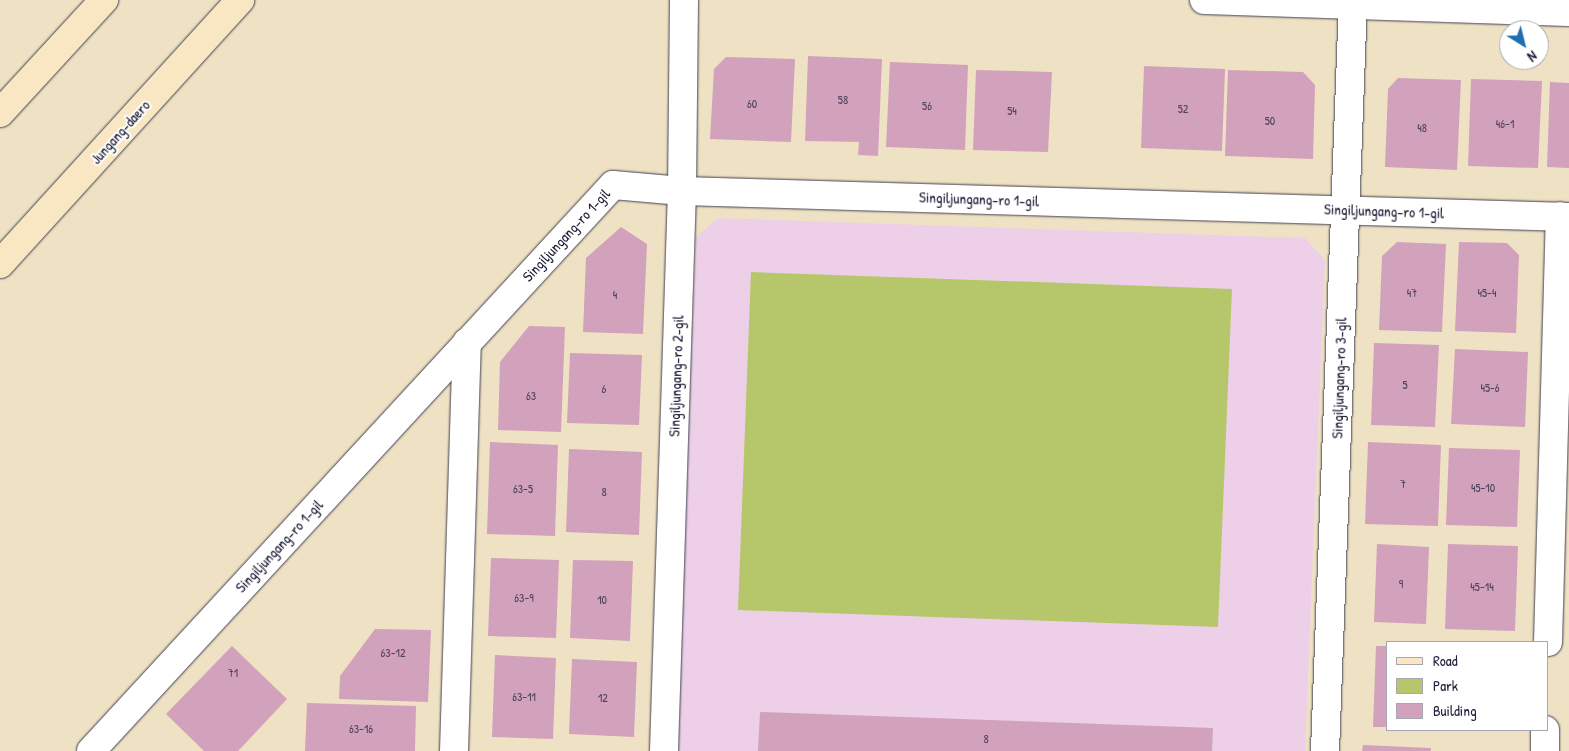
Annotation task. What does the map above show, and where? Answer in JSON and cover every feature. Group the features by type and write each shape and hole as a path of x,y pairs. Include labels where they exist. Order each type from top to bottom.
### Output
{"main road":[{"path":"0,112 104,0"},
{"name":"Jungang-daero","path":"0,264 240,0"}],"street":[{"name":"Singiljungang-ro 2-gil","path":"664,751 682,191 684,0"},
{"path":"1204,0 1353,2 1569,12"},
{"name":"Singiljungang-ro 3-gil","path":"1325,751 1353,2"},
{"name":"Singiljungang-ro 1-gil","path":"91,751 613,185 682,191 1564,216 1548,641"},
{"path":"454,751 467,342"},
{"path":"1545,731 1545,751"}],"shaded area":[{"path":"718,218 1305,238 1325,260 1305,751 676,751 696,237"}],"green space":[{"path":"751,272 1232,289 1218,627 738,610"}],"building":[{"path":"808,56 882,59 878,156 858,155 859,142 805,141"},
{"path":"726,57 795,59 791,142 710,139 714,69"},
{"path":"890,62 968,65 965,150 886,147"},
{"path":"1144,66 1225,69 1222,151 1141,148"},
{"path":"976,70 1052,72 1048,152 973,150"},
{"path":"1228,70 1303,72 1315,85 1313,159 1225,156"},
{"path":"1398,78 1461,80 1457,170 1385,167 1388,89"},
{"path":"1471,79 1542,81 1538,168 1468,166"},
{"path":"1550,82 1569,83 1569,168 1547,167"},
{"path":"621,227 647,244 643,334 583,332 586,258"},
{"path":"1397,242 1446,244 1442,332 1379,330 1382,256"},
{"path":"1459,242 1507,243 1519,255 1516,333 1455,331"},
{"path":"529,326 565,327 561,432 498,430 500,362"},
{"path":"1374,343 1439,345 1435,427 1371,425"},
{"path":"1455,349 1528,352 1525,427 1451,424"},
{"path":"570,353 642,355 639,425 567,423"},
{"path":"490,442 558,445 555,536 487,534"},
{"path":"1368,442 1441,445 1438,526 1365,524"},
{"path":"1449,448 1520,450 1517,527 1446,525"},
{"path":"569,449 642,452 639,535 566,532"},
{"path":"1377,544 1429,547 1426,624 1374,622"},
{"path":"1448,544 1518,546 1515,631 1445,629"},
{"path":"491,558 559,560 556,638 488,636"},
{"path":"573,560 633,561 630,641 570,638"},
{"path":"375,629 431,630 428,702 339,699 340,676"},
{"path":"232,646 287,699 238,751 204,751 166,714"},
{"path":"1376,646 1386,646 1386,727 1373,727"},
{"path":"495,655 556,658 553,739 492,737"},
{"path":"572,659 637,662 634,737 569,734"},
{"path":"307,703 416,706 415,751 305,751"},
{"path":"760,712 1213,728 1212,751 758,751"},
{"path":"1363,745 1431,748 1431,751 1362,751"}]}
